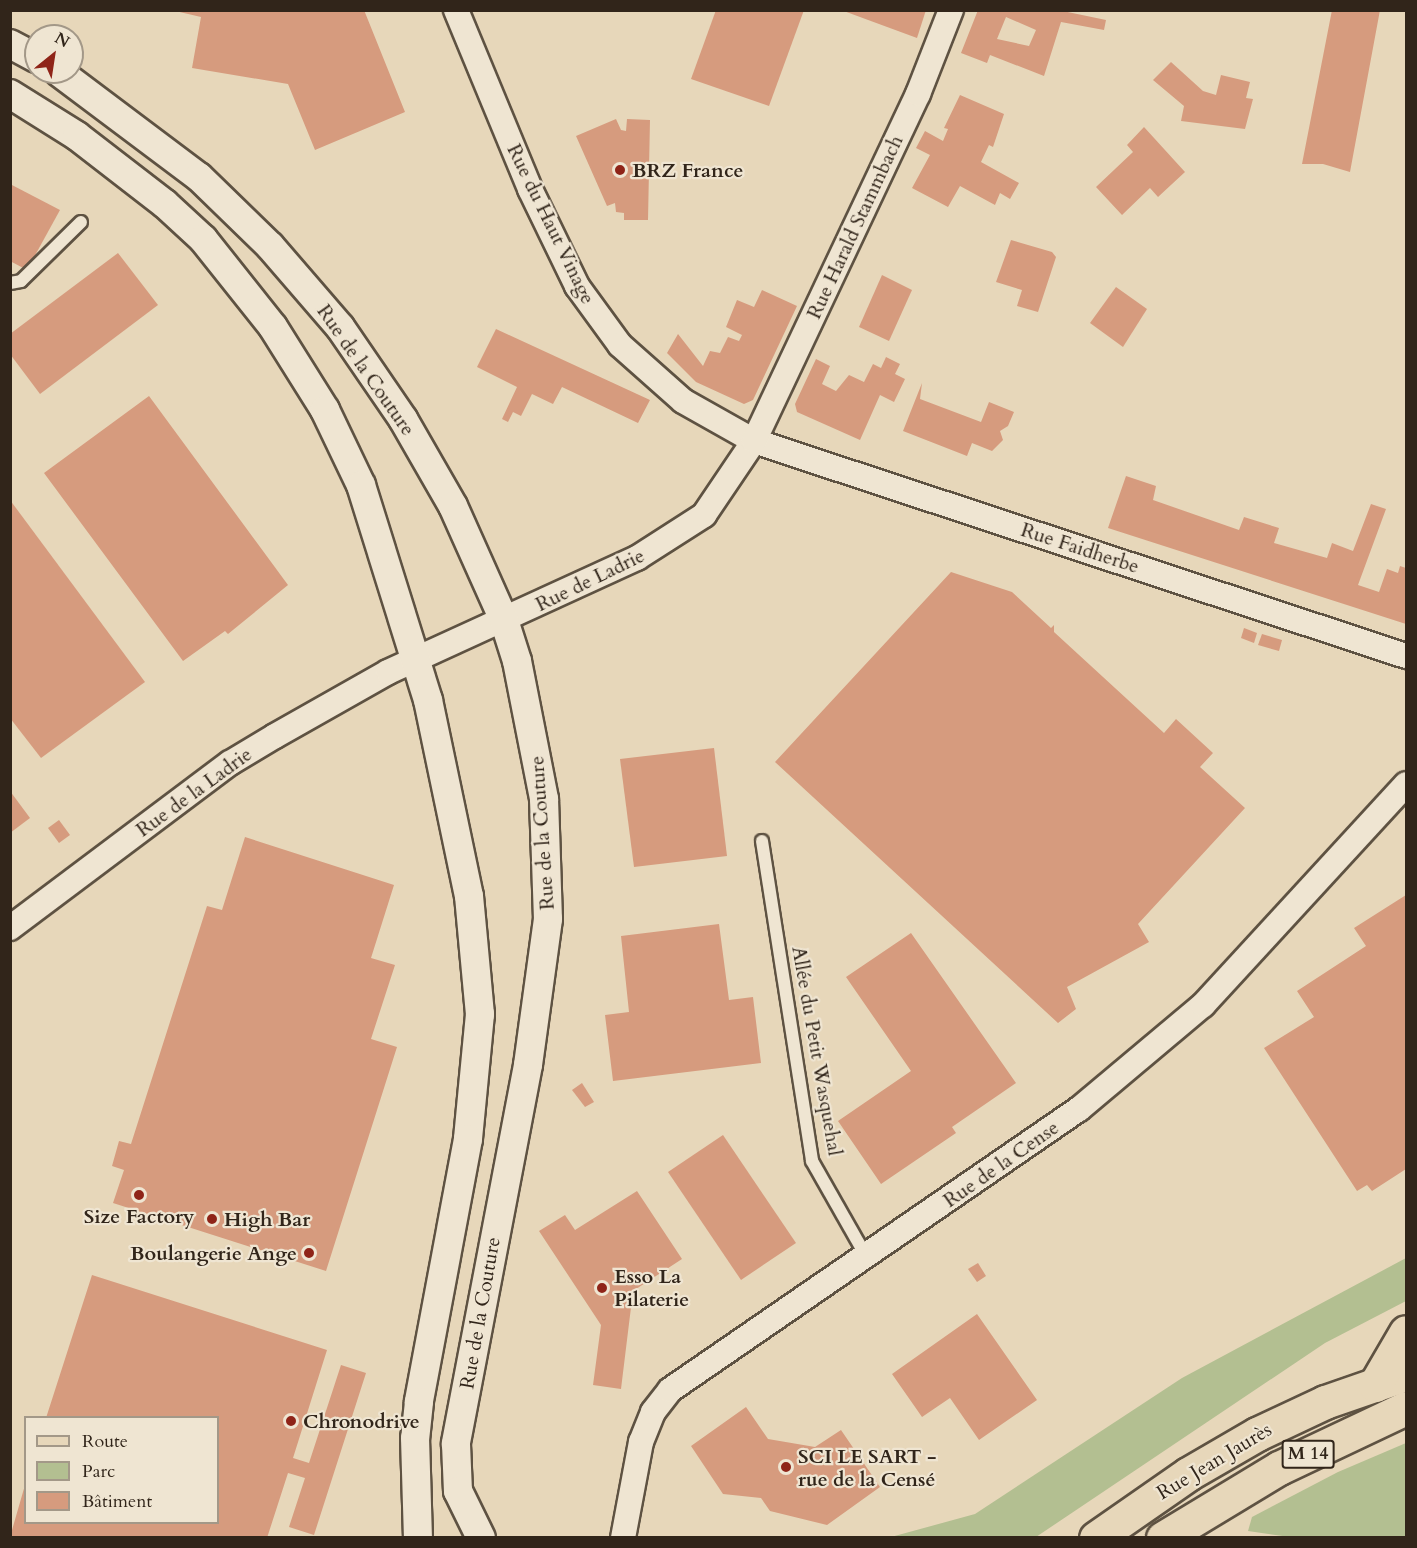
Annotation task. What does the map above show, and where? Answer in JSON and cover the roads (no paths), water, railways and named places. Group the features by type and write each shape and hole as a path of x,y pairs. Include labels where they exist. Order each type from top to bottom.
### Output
{"main road":[{"path":"1375,1385 1407,1332"},
{"name":"Rue Jean Jaurès","path":"1096,1538 1228,1449 1305,1411 1407,1374"},
{"name":"Rue Jean Jaurès","path":"1162,1538 1279,1468 1407,1408"}],"street":[{"name":"Rue du Haut Vinage","path":"456,10 534,198 590,308 662,386 754,441"},
{"name":"Rue Harald Stammbach","path":"754,441 918,94 951,10"},
{"path":"10,44 24,52"},
{"name":"Rue de la Couture","path":"75,84 200,177 270,246 340,327 437,476 504,620 536,740 544,799 548,919 528,1065 456,1444 458,1491 481,1538"},
{"path":"10,94 77,136 165,204 210,247 273,327 325,410 361,485 416,658 467,885 480,1014 468,1139 419,1402 415,1438 418,1538"},
{"name":"Rue de Ladrie","path":"388,672 637,558 693,525 717,500 754,441"},
{"name":"Rue Faidherbe","path":"754,441 1407,656"},
{"name":"Rue de la Ladrie","path":"10,928 230,764 388,672"},
{"name":"Rue de la Cense","path":"623,1538 641,1442 660,1400 1079,1109 1203,1005 1407,784"}],"lane":[{"path":"10,283 21,281 81,222"},
{"name":"Allée du Petit Wasquehal","path":"762,841 812,1161 866,1256"}],"place":[{"name":"BRZ France","path":"620,170"},
{"name":"Size Factory","path":"139,1195"},
{"name":"High Bar","path":"212,1219"},
{"name":"Boulangerie Ange","path":"309,1253"},
{"name":"Esso La Pilaterie","path":"602,1288"},
{"name":"Chronodrive","path":"291,1421"},
{"name":"SCI LE SART - rue de la Censé","path":"786,1467"}]}
